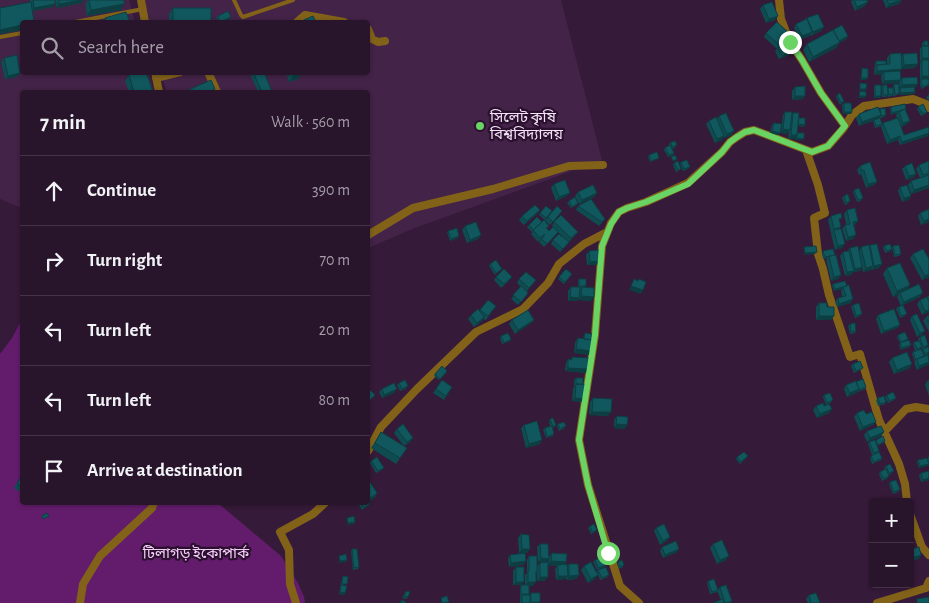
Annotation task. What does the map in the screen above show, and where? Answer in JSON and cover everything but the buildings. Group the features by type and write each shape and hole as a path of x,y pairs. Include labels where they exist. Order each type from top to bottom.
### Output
{"street":[{"path":"141,0 145,20"},
{"path":"779,0 780,19 790,42 821,93 845,126"},
{"path":"299,20 305,15 333,20"},
{"path":"370,34 372,39 378,42 385,41"},
{"path":"156,75 159,90"},
{"path":"209,75 216,90"},
{"path":"639,603 620,586 588,485 579,440 595,335 602,246 611,224 619,212 688,184 730,142 745,132 754,130 812,152 828,146 852,115 864,106 913,99 926,104 929,108"},
{"path":"806,150 825,213 814,218 818,254 829,294 850,357 860,354 879,420 899,464 905,484 907,498"},
{"path":"370,234 413,208 493,190 569,166 603,165"},
{"path":"370,448 381,427 476,332 523,309 548,283 559,264 584,244 607,232"},
{"path":"884,432 906,408 929,409"},
{"path":"80,603 83,584 100,556 153,505"},
{"path":"296,603 290,584 289,550 280,532 314,514 323,505"},
{"path":"914,525 922,547 929,554"},
{"path":"876,603 926,588 929,582"}],"lane":[{"path":"234,0 243,17 293,0"},
{"path":"85,20 143,9"},
{"path":"0,37 20,33"}],"shaded area":[{"path":"0,0 129,0 134,20 20,20 20,75 150,75 153,90 20,90 20,207 0,199"},
{"name":"সিলেট কৃষি বিশ্ববিদ্যালয়","path":"145,0 561,0 602,160 415,228 370,247 370,90 166,90 162,75 370,75 370,20 148,20"}],"green space":[{"name":"টিলাগড় ইকোপার্ক","path":"20,323 20,505 220,505 281,556 298,583 305,603 0,603 0,354"}],"place":[{"name":"সিলেট কৃষি বিশ্ববিদ্যালয়","path":"480,126"}],"route":[{"path":"608,553 588,485 579,440 595,335 602,246 611,224 619,212 688,184 730,142 745,132 754,130 812,152 828,146 844,129 845,126 821,93 790,42"}]}
